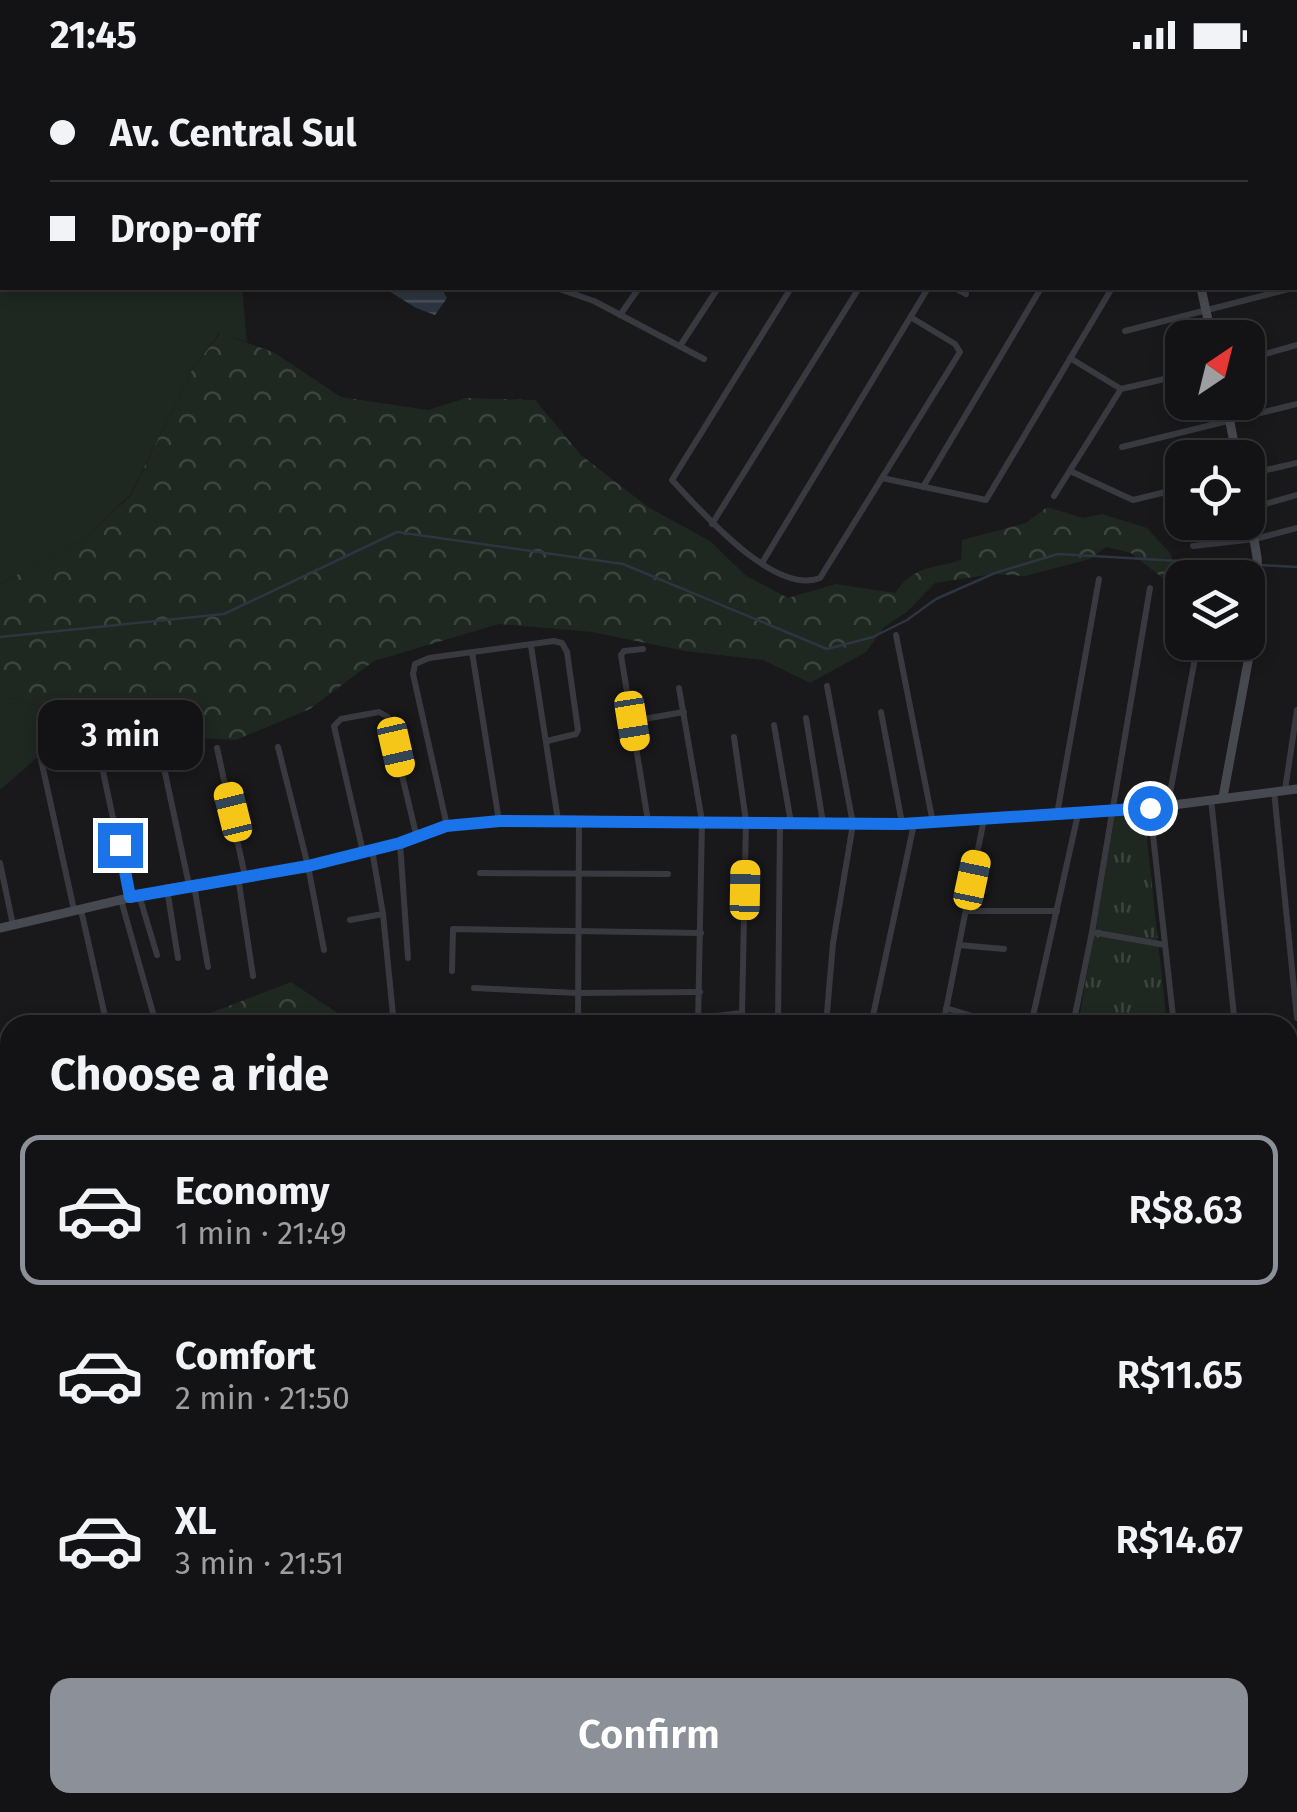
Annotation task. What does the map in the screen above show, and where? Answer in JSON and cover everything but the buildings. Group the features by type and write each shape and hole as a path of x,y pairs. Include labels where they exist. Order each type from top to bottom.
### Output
{"street":[{"path":"566,290 704,359"},
{"path":"620,315 638,290"},
{"path":"680,346 717,290"},
{"path":"790,290 672,480 712,524 786,579 811,582 820,578 960,352 955,344 912,318"},
{"path":"712,524 858,290"},
{"path":"762,563 927,290"},
{"path":"959,290 966,294"},
{"path":"924,486 1040,290"},
{"path":"882,478 986,500 1111,290"},
{"path":"1202,290 1208,320"},
{"path":"1125,331 1289,290"},
{"path":"1265,354 1297,345"},
{"path":"1070,358 1121,389 1165,379"},
{"path":"1054,496 1121,389"},
{"path":"1265,411 1297,404"},
{"path":"1122,447 1225,420"},
{"path":"1265,470 1297,463"},
{"path":"1070,471 1132,500 1165,492"},
{"path":"1265,503 1297,496"},
{"path":"1265,536 1297,528"},
{"path":"1193,546 1246,540"},
{"path":"1223,797 1260,593 1255,540"},
{"path":"1057,815 1098,579"},
{"path":"1075,1015 1150,588"},
{"path":"896,635 932,823"},
{"path":"446,826 413,668 418,661 558,642 567,652 577,732 547,742"},
{"path":"530,646 558,820"},
{"path":"643,649 621,655 648,821"},
{"path":"472,652 500,821"},
{"path":"1168,804 1195,660"},
{"path":"827,686 853,824 833,944 827,1015"},
{"path":"679,688 702,821 699,1015"},
{"path":"1297,710 1280,791 1297,1015"},
{"path":"393,1015 383,914 334,726 341,719 380,712 388,717 417,838"},
{"path":"632,721 684,712"},
{"path":"880,712 902,824"},
{"path":"806,718 823,822"},
{"path":"774,726 785,822 778,1015"},
{"path":"734,737 746,821 742,1014 737,1015"},
{"path":"278,747 324,950"},
{"path":"217,748 242,877 253,976"},
{"path":"99,754 152,1013"},
{"path":"40,755 104,1015"},
{"path":"164,768 208,967"},
{"path":"0,928 167,889 308,866 400,843 446,826 558,820 914,824 1150,808 1297,789"},
{"path":"1211,799 1234,1015"},
{"path":"1150,808 1173,1015"},
{"path":"1033,1015 1078,814"},
{"path":"945,1015 984,819"},
{"path":"578,1015 579,822"},
{"path":"874,1015 914,824"},
{"path":"400,843 408,958"},
{"path":"0,863 13,925"},
{"path":"480,873 668,874"},
{"path":"167,889 178,958"},
{"path":"130,897 157,956"},
{"path":"966,911 1057,911"},
{"path":"350,920 383,914"},
{"path":"452,970 454,929 701,933"},
{"path":"1092,932 1165,945"},
{"path":"959,946 1004,949"},
{"path":"474,988 700,992"},
{"path":"946,1008 969,1015"}],"green space":[{"path":"0,290 242,290 247,342 219,333 192,370 130,495 84,539 0,584"},
{"path":"220,333 275,353 341,397 428,410 466,398 535,400 581,455 648,507 710,541 745,575 788,598 836,584 895,593 917,572 961,560 962,540 1026,523 1047,507 1083,518 1102,514 1147,528 1172,560 1165,560 1165,580 1131,553 1106,547 1090,559 1025,576 993,574 935,583 907,612 884,627 866,652 810,683 763,660 685,651 592,632 499,624 374,661 310,709 236,740 135,735 0,695 0,584 84,539 130,496 192,370"},
{"path":"0,695 135,735 129,744 40,755 0,790"},
{"path":"1144,811 1166,1015 1080,1015 1115,814"},
{"path":"291,982 340,1015 205,1015"}],"shaded area":[{"path":"387,290 442,290 447,298 435,315"}],"waterway":[{"path":"0,637 224,614 397,532 623,564 827,649 873,637 907,620 936,599 995,573 1058,554 1165,560"},
{"path":"1265,565 1297,567"}],"route":[{"path":"120,845 130,897 308,866 400,843 446,826 500,821 902,824 1150,808"}]}
